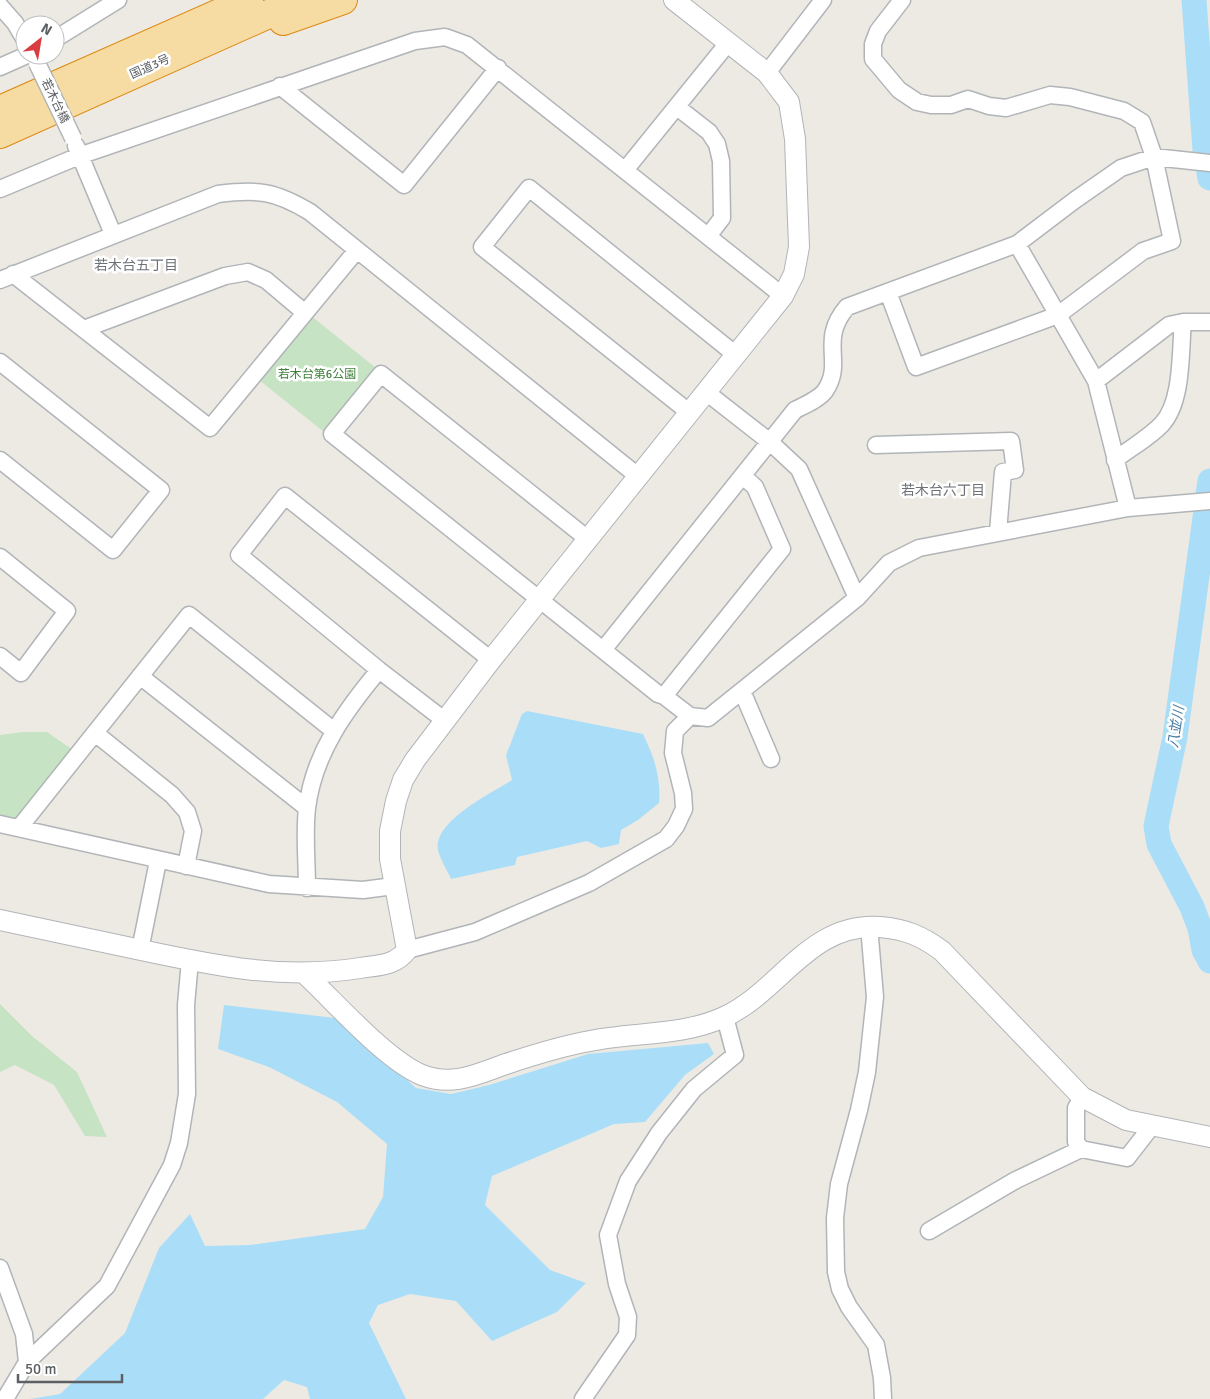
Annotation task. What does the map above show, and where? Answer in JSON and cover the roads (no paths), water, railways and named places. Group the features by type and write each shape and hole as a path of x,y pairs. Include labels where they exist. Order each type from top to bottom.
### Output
{"highway":[{"name":"国道3号","path":"0,110 249,0"},
{"name":"国道3号","path":"0,134 300,0"},
{"path":"153,66 343,0"}],"street":[{"path":"65,33 118,0"},
{"path":"407,950 390,859 390,831 396,801 404,780 415,760 444,720 783,296 794,274 799,246 796,139 789,102 768,73 674,0"},
{"path":"768,73 823,0"},
{"path":"888,292 916,367 1058,315 1143,251 1172,241 1154,157 1142,122 1124,111 1070,97 1050,95 1006,108 989,106 968,99 951,105 916,102 899,90 873,59 873,44 878,31 902,0"},
{"path":"0,6 15,22"},
{"path":"0,188 79,156 415,40 444,37 467,45 498,68 783,296"},
{"path":"626,169 728,43"},
{"path":"0,68 15,63"},
{"name":"若木台橋","path":"36,65 73,138 113,234"},
{"path":"280,86 404,185 498,68"},
{"path":"676,107 709,132 719,152 721,161 722,218 709,235"},
{"path":"603,650 795,410 824,392 833,373 831,336 836,320 847,307 1017,244 1121,168 1154,157 1210,163"},
{"path":"690,413 482,248 528,188 736,355"},
{"path":"7,277 218,194 245,191 285,197 310,212 639,477"},
{"path":"1017,244 1096,381 1128,508"},
{"path":"7,277 84,329 210,428 357,250"},
{"path":"84,329 225,276 248,272 266,280 304,312"},
{"path":"1096,381 1169,325 1183,322 1210,322"},
{"path":"1115,460 1161,424 1171,411 1176,399 1183,322"},
{"path":"0,362 161,490 113,550 0,460"},
{"path":"589,540 380,374 332,434 658,694 664,696 690,716 708,718 857,598 889,563 906,554 920,548 1128,508 1210,501"},
{"path":"706,392 770,442 799,469 857,598"},
{"path":"876,445 1011,441 1015,470 1003,472 998,532"},
{"path":"664,696 782,549 755,487 743,476"},
{"path":"444,720 379,670 239,555 285,496 492,660"},
{"path":"0,557 67,611 21,673 0,656"},
{"path":"19,828 188,615 334,731"},
{"path":"307,888 307,808 317,766 334,731 348,708 379,670"},
{"path":"140,676 307,808"},
{"path":"742,691 771,759"},
{"path":"0,920 244,971 305,974 393,963 407,950 475,932 589,883 666,839 676,826 684,809 683,793 673,753 675,731 690,716"},
{"path":"95,733 172,795 187,812 193,831 186,866"},
{"path":"0,824 158,861 269,884 307,888 363,890 394,886"},
{"path":"140,950 158,861"},
{"path":"305,974 395,1059 422,1075 452,1082 527,1057 590,1041 704,1025 725,1017 752,999 824,938 851,928 869,926 897,928 914,934 942,951 1082,1098 1126,1120 1152,1127 1210,1137"},
{"path":"869,926 875,997 867,1072 839,1184 835,1218 836,1272 840,1289 849,1307 876,1345 882,1378 882,1399"},
{"path":"4,1399 27,1362 106,1286 172,1165 179,1143 187,1094 186,1005 190,960"},
{"path":"583,1399 627,1335 628,1317 617,1284 608,1235 611,1226 628,1181 659,1133 694,1089 735,1055 725,1017"},
{"path":"1081,1149 1076,1142 1076,1108 1082,1098"},
{"path":"929,1231 1016,1180 1081,1149 1127,1158 1152,1127"},
{"path":"0,1268 24,1334 27,1362"}],"water":[{"path":"527,711 643,734 656,767 659,784 659,803 638,820 621,830 619,844 601,848 587,841 517,857 515,865 451,879 438,850 439,839 454,819 466,809 512,780 506,755 522,714"},
{"path":"224,1005 335,1018 353,1031 416,1088 451,1094 489,1085 588,1054 708,1043 714,1054 685,1075 645,1122 614,1124 492,1176 485,1205 550,1270 586,1283 557,1312 492,1341 456,1301 410,1294 378,1305 369,1323 406,1399 310,1399 307,1387 284,1380 263,1399 30,1399 60,1394 125,1333 159,1248 190,1214 205,1246 250,1245 365,1229 383,1197 387,1144 337,1102 269,1067 218,1049"}],"waterway":[{"name":"八並川","path":"1194,0 1205,150 1210,178"},
{"name":"八並川","path":"1210,481 1175,737 1156,826 1159,844 1192,907 1200,928 1204,950 1210,961"}],"district":[{"name":"若木台五丁目","path":"136,265"},
{"name":"若木台六丁目","path":"943,490"}],"park label":[{"name":"若木台第6公園","path":"317,374"}]}
